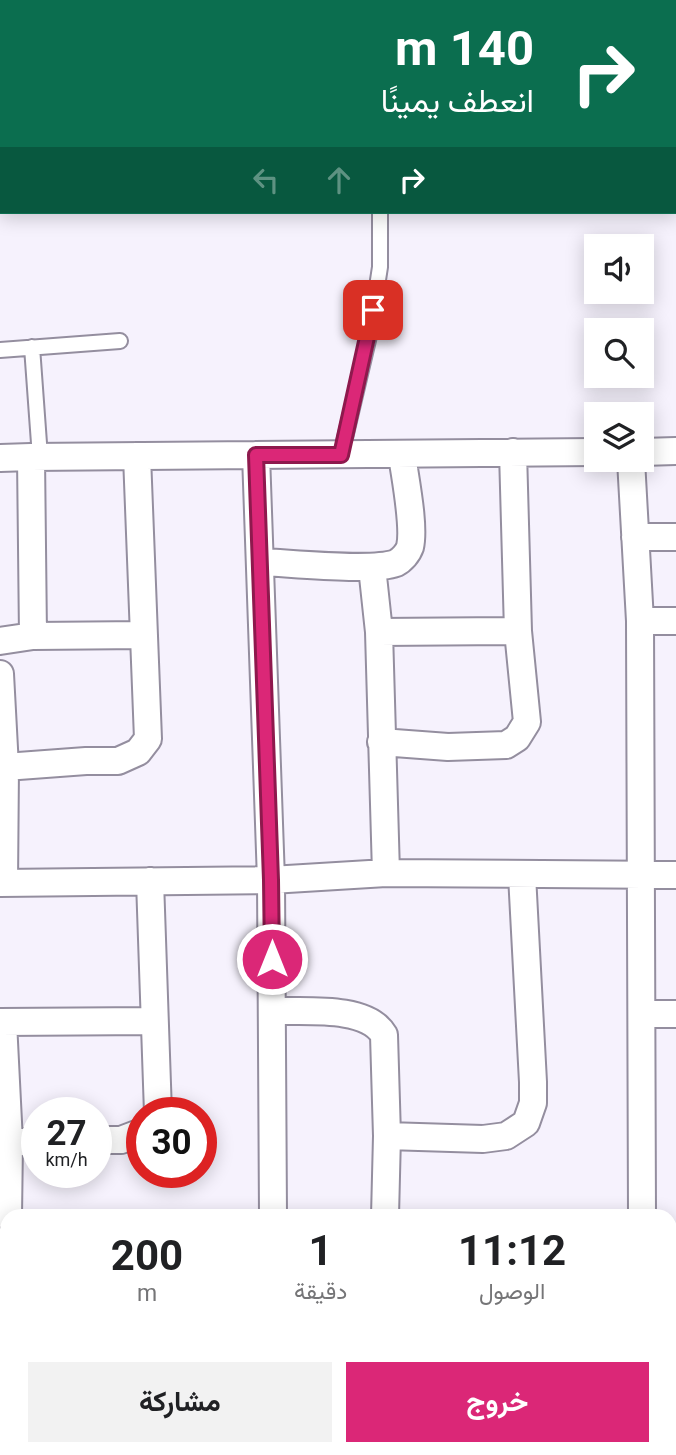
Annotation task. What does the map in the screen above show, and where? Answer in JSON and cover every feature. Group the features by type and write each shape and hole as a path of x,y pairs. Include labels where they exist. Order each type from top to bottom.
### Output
{"street":[{"path":"654,452 676,451"},
{"path":"382,742 448,747 506,745 517,738 527,723 518,631 513,452"},
{"path":"0,458 584,452"},
{"path":"256,455 271,880 272,1209"},
{"path":"261,562 372,567 396,563 405,556 410,547 411,529 402,455"},
{"path":"5,767 118,761 138,752 148,739 137,456"},
{"path":"33,636 35,457"},
{"path":"632,472 640,621 642,1209"},
{"path":"635,537 676,537"},
{"path":"372,567 379,632 386,873"},
{"path":"640,621 676,621"},
{"path":"379,632 518,631"},
{"path":"0,641 33,636 144,635"},
{"path":"0,674 5,767 2,883 271,880 386,873 676,875"},
{"path":"387,1136 483,1139 506,1136 526,1123 533,1103 533,1082 522,875"},
{"path":"150,881 157,1097"},
{"path":"272,1011 345,1013 366,1018 379,1026 384,1035 387,1136 384,1209"},
{"path":"642,1014 676,1014"},
{"path":"8,1209 9,1142 1,1022 154,1021"},
{"path":"9,1142 21,1142"}],"lane":[{"path":"341,455 370,332 380,267 380,214"},
{"path":"0,351 120,341"},
{"path":"32,347 35,457"}],"route":[{"path":"272,959 256,455 341,455 373,310"}]}
